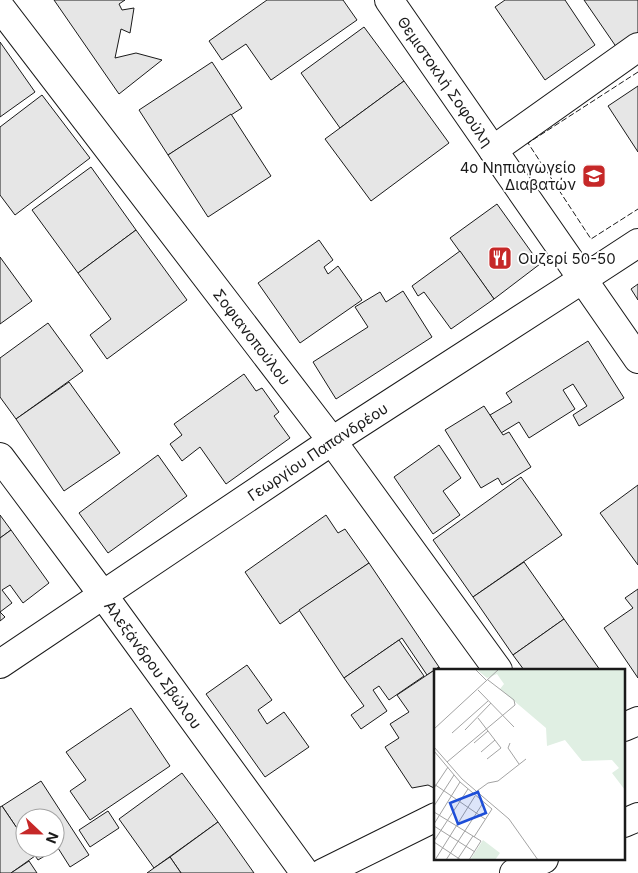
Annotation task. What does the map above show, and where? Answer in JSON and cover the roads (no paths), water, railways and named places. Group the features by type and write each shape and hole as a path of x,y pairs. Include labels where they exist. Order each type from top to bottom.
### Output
{"street":[{"name":"Θεμιστοκλή Σοφούλη","path":"390,0 638,359"},
{"name":"Σοφιανοπούλου","path":"0,7 332,441 497,669"},
{"path":"493,150 638,47"},
{"name":"Γεωργίου Παπανδρέου","path":"0,664 332,441 638,243"},
{"name":"Αλεξάνδρου Σβώλου","path":"0,457 305,873"},
{"path":"626,726 638,721"},
{"path":"626,822 638,817"},
{"path":"323,873 434,818"},
{"path":"514,873 542,860"}],"place":[{"name":"4ο Νηπιαγωγείο Διαβατών","path":"594,176"},
{"name":"Ουζερί 50-50","path":"500,258"}]}
